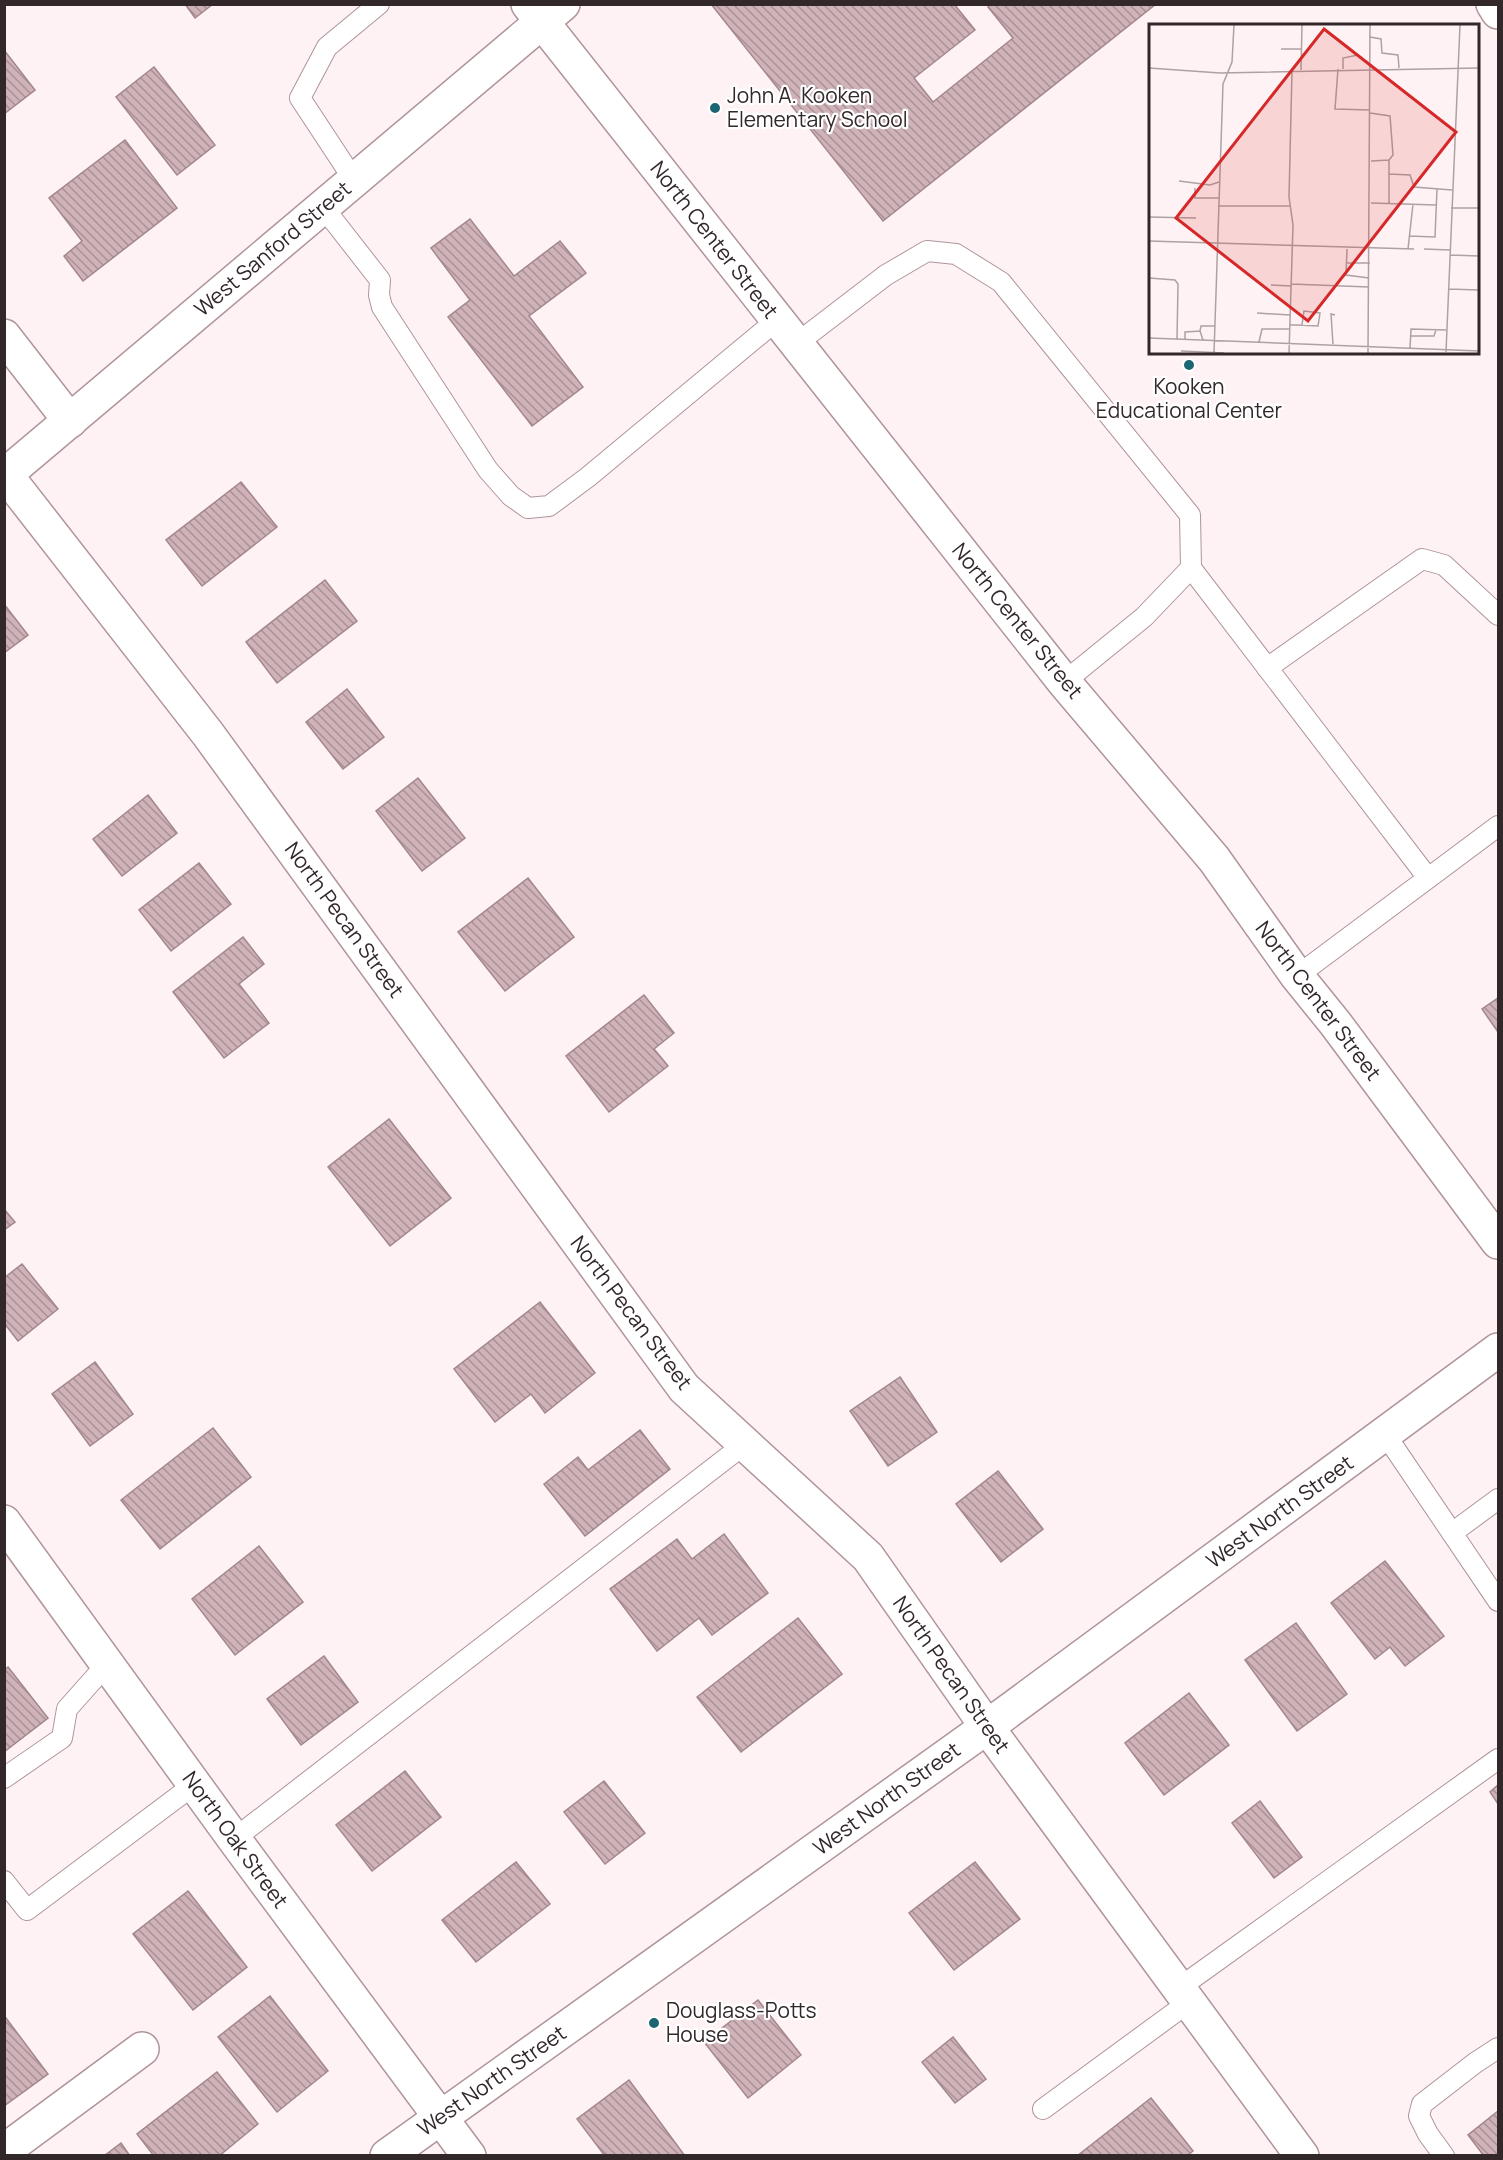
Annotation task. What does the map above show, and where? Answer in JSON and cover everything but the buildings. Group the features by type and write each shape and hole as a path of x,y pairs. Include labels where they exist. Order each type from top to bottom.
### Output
{"street":[{"path":"1493,4 1498,12"},
{"name":"West Sanford Street","path":"5,476 323,207 544,10"},
{"name":"North Center Street","path":"544,10 787,332 1064,682 1214,859 1297,976 1335,1023 1498,1242"},
{"path":"4,336 70,421"},
{"name":"North Pecan Street","path":"5,476 202,725 684,1388 868,1557 987,1727 1302,2156"},
{"name":"West North Street","path":"387,2156 987,1727 1498,1350"},
{"name":"North Oak Street","path":"4,1522 234,1839 469,2156"},
{"path":"4,2151 142,2049"}],"lane":[{"path":"354,180 300,98 327,47 379,4"},
{"path":"323,207 380,280 379,295 382,307 488,470 511,496 528,508 549,506 787,332 927,251 956,254 1001,282 1190,515 1191,568 1428,878"},
{"path":"1267,668 1422,559 1444,565 1498,615"},
{"path":"1064,682 1144,617 1191,568"},
{"path":"1297,976 1498,826"},
{"path":"1385,1434 1498,1601"},
{"path":"234,1839 746,1443"},
{"path":"1452,1533 1498,1499"},
{"path":"4,1778 62,1738 67,1709 107,1664"},
{"path":"1043,2109 1184,1995 1498,1759"},
{"path":"4,1881 27,1910 195,1784"},
{"path":"1444,2156 1428,2134 1419,2116 1422,2104 1498,2048"}],"place":[{"name":"John A. Kooken Elementary School","path":"715,108"},
{"name":"Kooken Educational Center","path":"1189,365"},
{"name":"Douglass-Potts House","path":"654,2023"}]}
